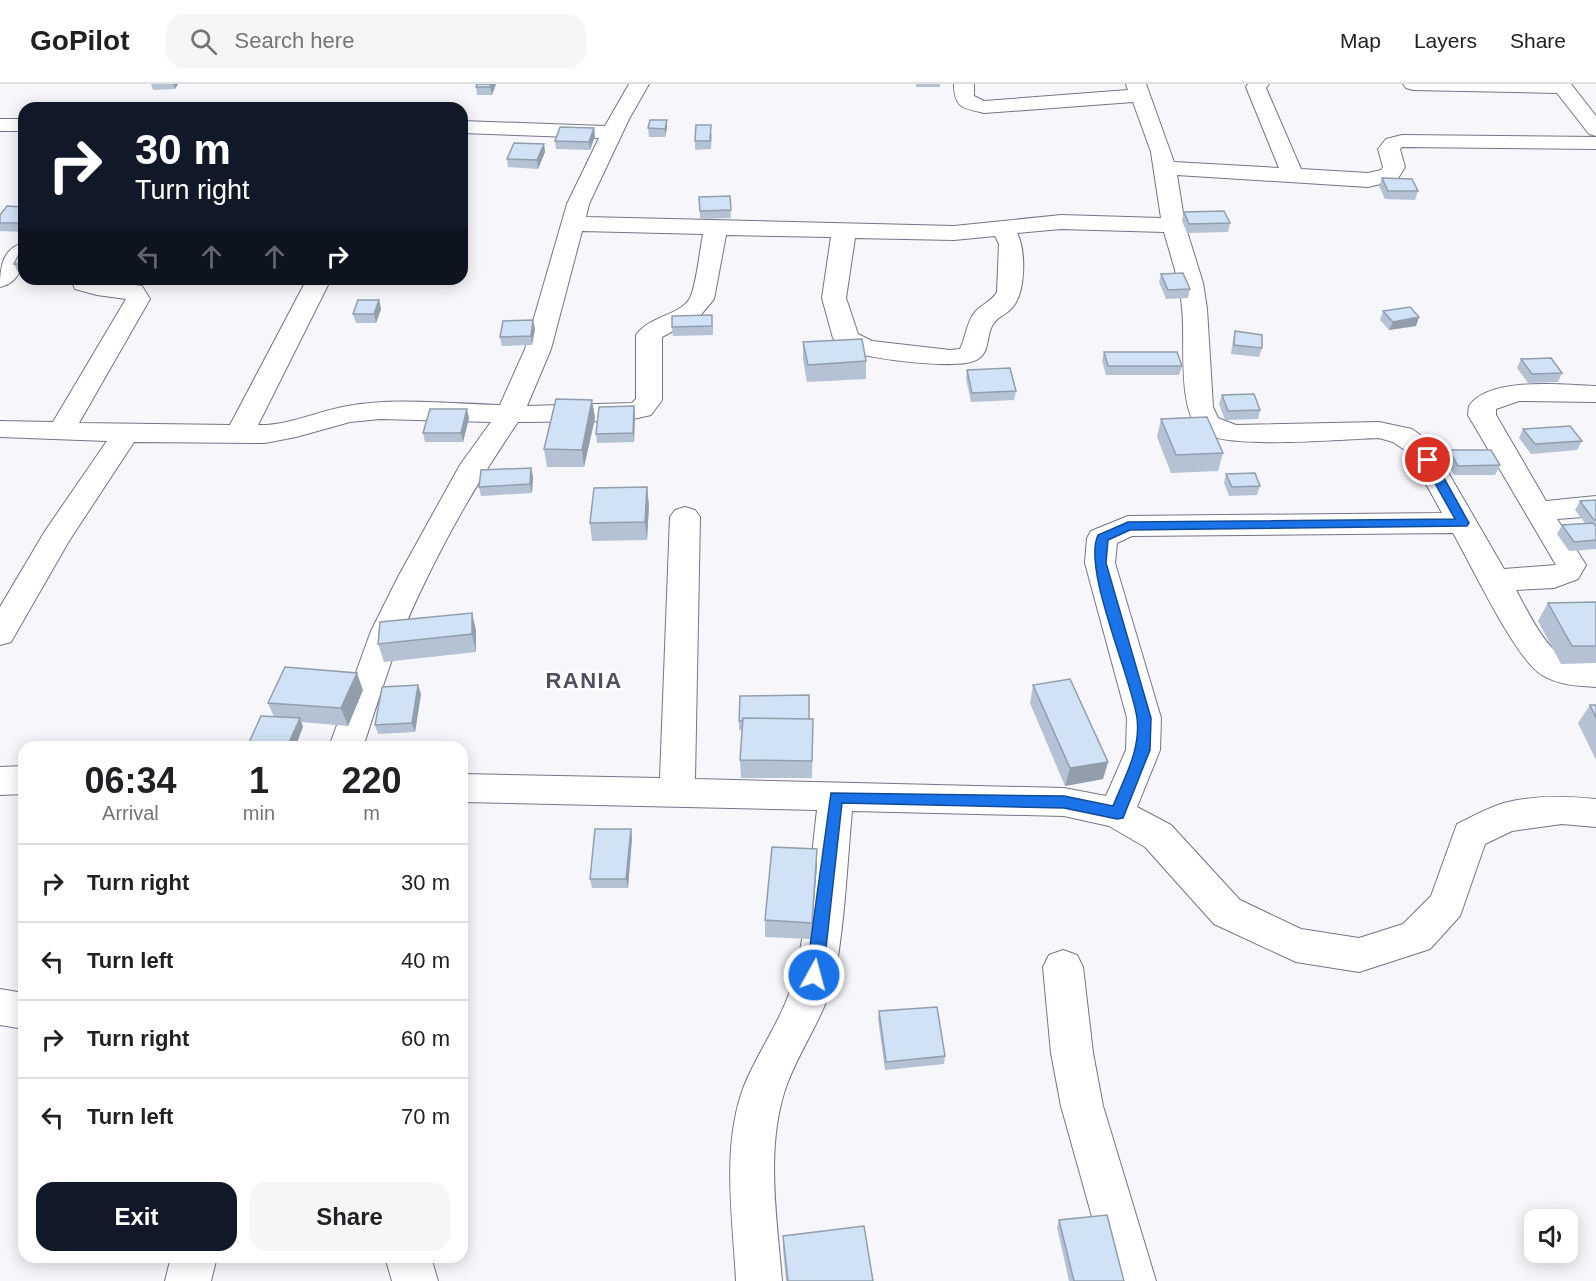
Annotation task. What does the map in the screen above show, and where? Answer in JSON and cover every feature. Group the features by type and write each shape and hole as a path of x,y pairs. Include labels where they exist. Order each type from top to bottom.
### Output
{"street":[{"path":"348,741 387,631 413,577 474,465 510,414 538,349 578,204 612,133 639,84"},
{"path":"964,84 964,98 971,104 984,107 1138,90 1162,152 1174,225 1191,283 1195,309 1200,407 1204,420 1214,430 1236,434 1379,430 1402,435 1420,448 1528,639 1552,668 1576,674 1596,675"},
{"path":"1259,84 1256,87 1293,176"},
{"path":"1413,84 1562,86 1592,132"},
{"path":"0,125 18,125"},
{"path":"468,127 612,133"},
{"path":"1166,168 1368,180 1389,175 1394,167 1389,149 1393,143 1407,140 1592,132"},
{"path":"571,224 954,233 1061,222 1174,225"},
{"path":"0,429 239,435 296,429 348,414 380,411 510,414 624,413 641,409 649,400 648,335 657,326 685,317 696,309 702,299 716,228"},
{"path":"844,231 834,298 846,338 856,345 872,349 950,358 968,355 974,349 978,328 985,316 1004,303 1009,292 1011,243 1003,228"},
{"path":"0,280 18,258"},
{"path":"61,431 138,299 132,291 87,285"},
{"path":"239,435 316,285"},
{"path":"1495,580 1554,577 1567,572 1571,566 1537,512 1482,415 1482,406 1489,399 1513,394 1596,394"},
{"path":"0,634 56,538 126,433"},
{"path":"1537,512 1596,506"},
{"path":"677,792 685,517"},
{"path":"1117,813 1143,750 1144,718 1100,563 1102,538 1128,526 1463,523"},
{"path":"0,781 18,780"},
{"path":"468,788 1064,802 1117,813 1158,836 1227,912 1296,945 1359,955 1416,937 1447,905 1470,835 1506,817 1562,810 1596,813"},
{"path":"759,1281 753,1158 760,1104 773,1064 801,1017 814,975 836,797"},
{"path":"1063,967 1072,1053 1082,1106 1133,1281"},
{"path":"0,1007 18,1010"},
{"path":"188,1281 192,1263"},
{"path":"410,1263 415,1281"}],"building":[{"path":"477,84 491,84 490,87 476,87"},
{"path":"650,120 667,120 665,129 648,128"},
{"path":"696,125 711,125 710,141 695,141"},
{"path":"560,127 594,128 589,142 555,141"},
{"path":"514,143 544,144 537,160 507,159"},
{"path":"1382,178 1412,179 1418,191 1388,191"},
{"path":"730,196 731,210 700,211 699,197"},
{"path":"7,206 18,207 18,223 0,223 0,215"},
{"path":"1224,211 1230,223 1189,224 1184,212"},
{"path":"1183,273 1190,289 1168,290 1161,274"},
{"path":"358,300 379,300 374,314 353,314"},
{"path":"1410,307 1419,317 1393,322 1383,311"},
{"path":"712,315 712,326 672,327 672,316"},
{"path":"533,320 531,336 500,337 503,321"},
{"path":"1235,331 1262,335 1262,348 1234,345"},
{"path":"862,339 866,361 808,365 803,342"},
{"path":"1104,352 1177,352 1182,366 1108,366"},
{"path":"1551,358 1562,373 1532,374 1521,359"},
{"path":"1010,368 1016,391 972,393 967,370"},
{"path":"1254,394 1260,410 1228,411 1222,395"},
{"path":"556,399 592,400 582,450 544,449"},
{"path":"634,406 633,433 596,434 599,407"},
{"path":"430,409 467,409 461,433 423,433"},
{"path":"1207,417 1223,453 1176,455 1161,419"},
{"path":"1570,426 1582,441 1535,444 1523,429"},
{"path":"1449,450 1491,450 1500,465 1458,466"},
{"path":"531,468 530,484 479,487 481,470"},
{"path":"1255,473 1260,486 1232,487 1226,474"},
{"path":"647,487 645,522 590,523 594,488"},
{"path":"1596,500 1596,520 1594,520 1580,501"},
{"path":"1593,523 1596,526 1596,540 1574,542 1562,525"},
{"path":"1596,602 1596,646 1572,646 1548,603"},
{"path":"472,613 472,634 378,644 380,622"},
{"path":"285,667 357,673 341,708 268,703"},
{"path":"1070,679 1108,762 1070,768 1033,685"},
{"path":"418,685 412,723 375,725 382,687"},
{"path":"809,695 809,719 743,718 739,721 740,696"},
{"path":"1590,705 1596,705 1596,718"},
{"path":"261,716 300,718 290,741 250,741"},
{"path":"743,718 813,719 812,761 740,760"},
{"path":"595,829 631,829 626,879 590,879"},
{"path":"772,847 817,849 812,923 765,920"},
{"path":"937,1007 945,1056 886,1062 879,1011"},
{"path":"1107,1215 1124,1281 1074,1281 1059,1220"},
{"path":"864,1226 873,1281 788,1281 783,1236"}],"district":[{"name":"RANIA","path":"584,680"}],"route":[{"path":"814,975 836,797 1064,802 1117,813 1143,750 1144,718 1100,563 1102,538 1128,526 1463,523 1428,460"}]}
